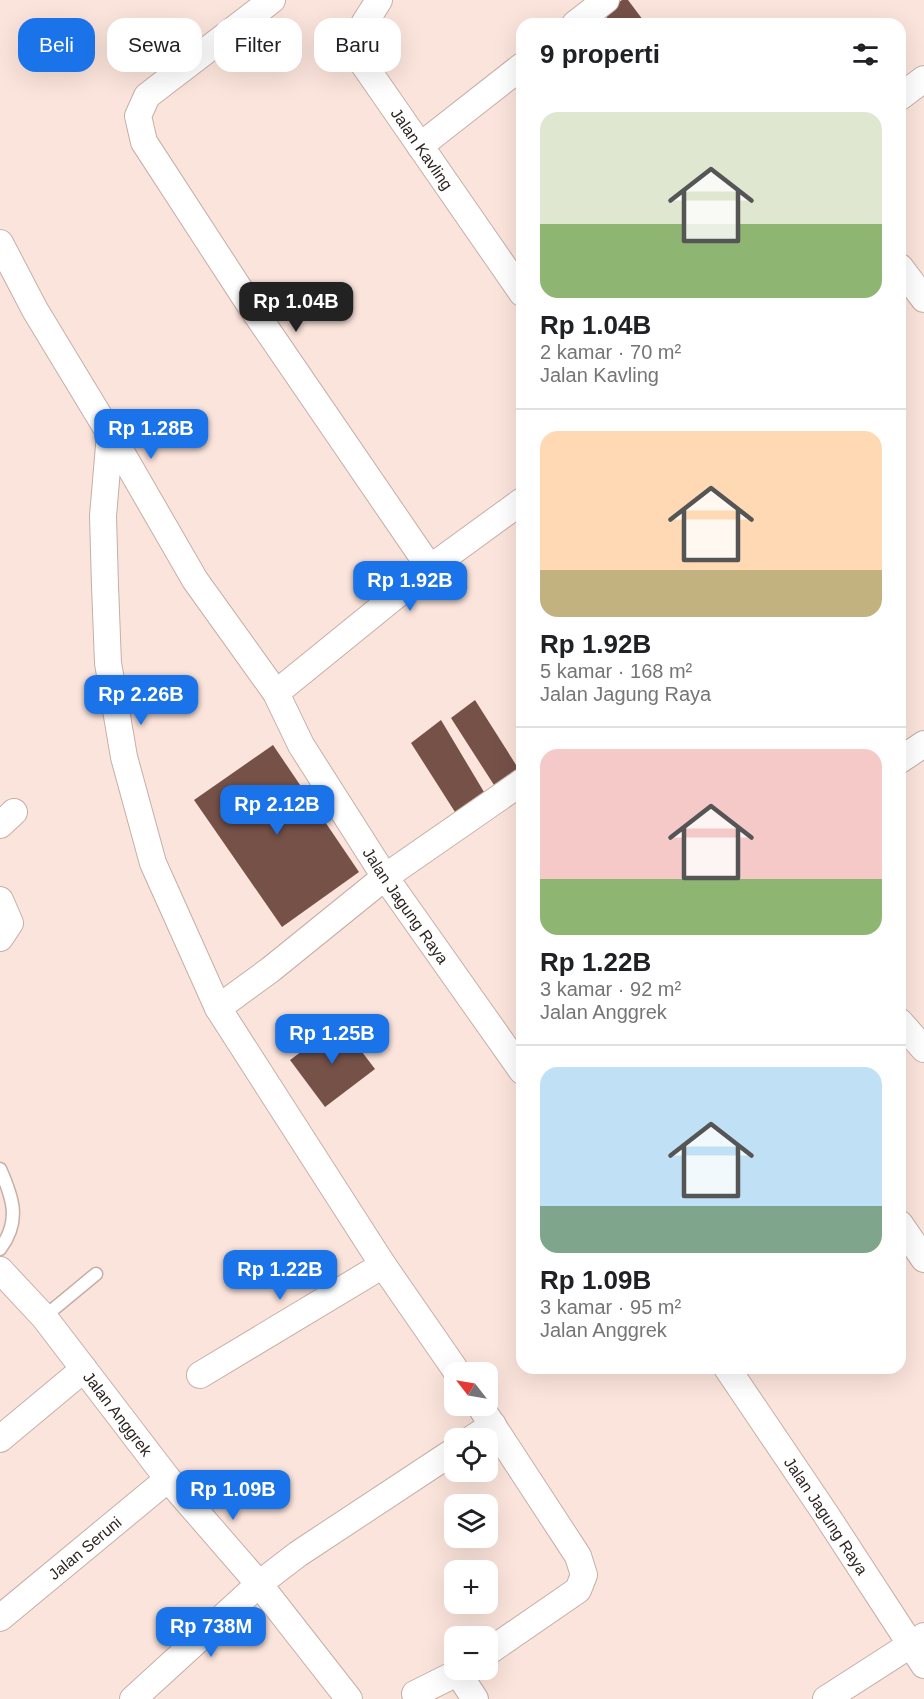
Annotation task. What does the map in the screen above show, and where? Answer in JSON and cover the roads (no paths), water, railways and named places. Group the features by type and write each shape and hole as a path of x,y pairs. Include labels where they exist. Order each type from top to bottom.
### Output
{"street":[{"path":"273,0 147,96 138,116 144,142 248,302 430,568"},
{"name":"Jalan Kavling","path":"379,0 364,24 357,44 360,59 516,283"},
{"path":"584,18 606,0"},
{"path":"420,146 516,71"},
{"path":"906,92 924,79"},
{"name":"Jalan Jagung Raya","path":"0,243 35,310 195,580 276,693 302,745 385,877 516,1063"},
{"path":"906,275 924,299"},
{"path":"110,434 103,516 108,663 124,757 153,863 218,1008 383,1265 450,1362"},
{"path":"276,693 430,568 516,505"},
{"path":"906,756 924,744"},
{"path":"218,1008 270,970 385,877 516,786"},
{"path":"0,900 5,931"},
{"path":"906,1029 924,1049"},
{"path":"906,1233 924,1259"},
{"path":"200,1375 383,1265"},
{"name":"Jalan Anggrek","path":"0,1270 44,1317 168,1479 259,1584 349,1699"},
{"path":"0,1439 84,1369"},
{"name":"Jalan Jagung Raya","path":"731,1374 920,1648"},
{"path":"482,1423 578,1556 584,1575 578,1590 498,1645"},
{"path":"133,1699 259,1584 298,1554 444,1457"},
{"name":"Jalan Seruni","path":"0,1618 168,1479"},
{"path":"826,1699 920,1648"},
{"path":"415,1694 444,1679"},
{"path":"465,1680 475,1699"}],"lane":[{"path":"0,1169 14,1208 12,1227 0,1249"},
{"path":"44,1317 96,1274"}]}
